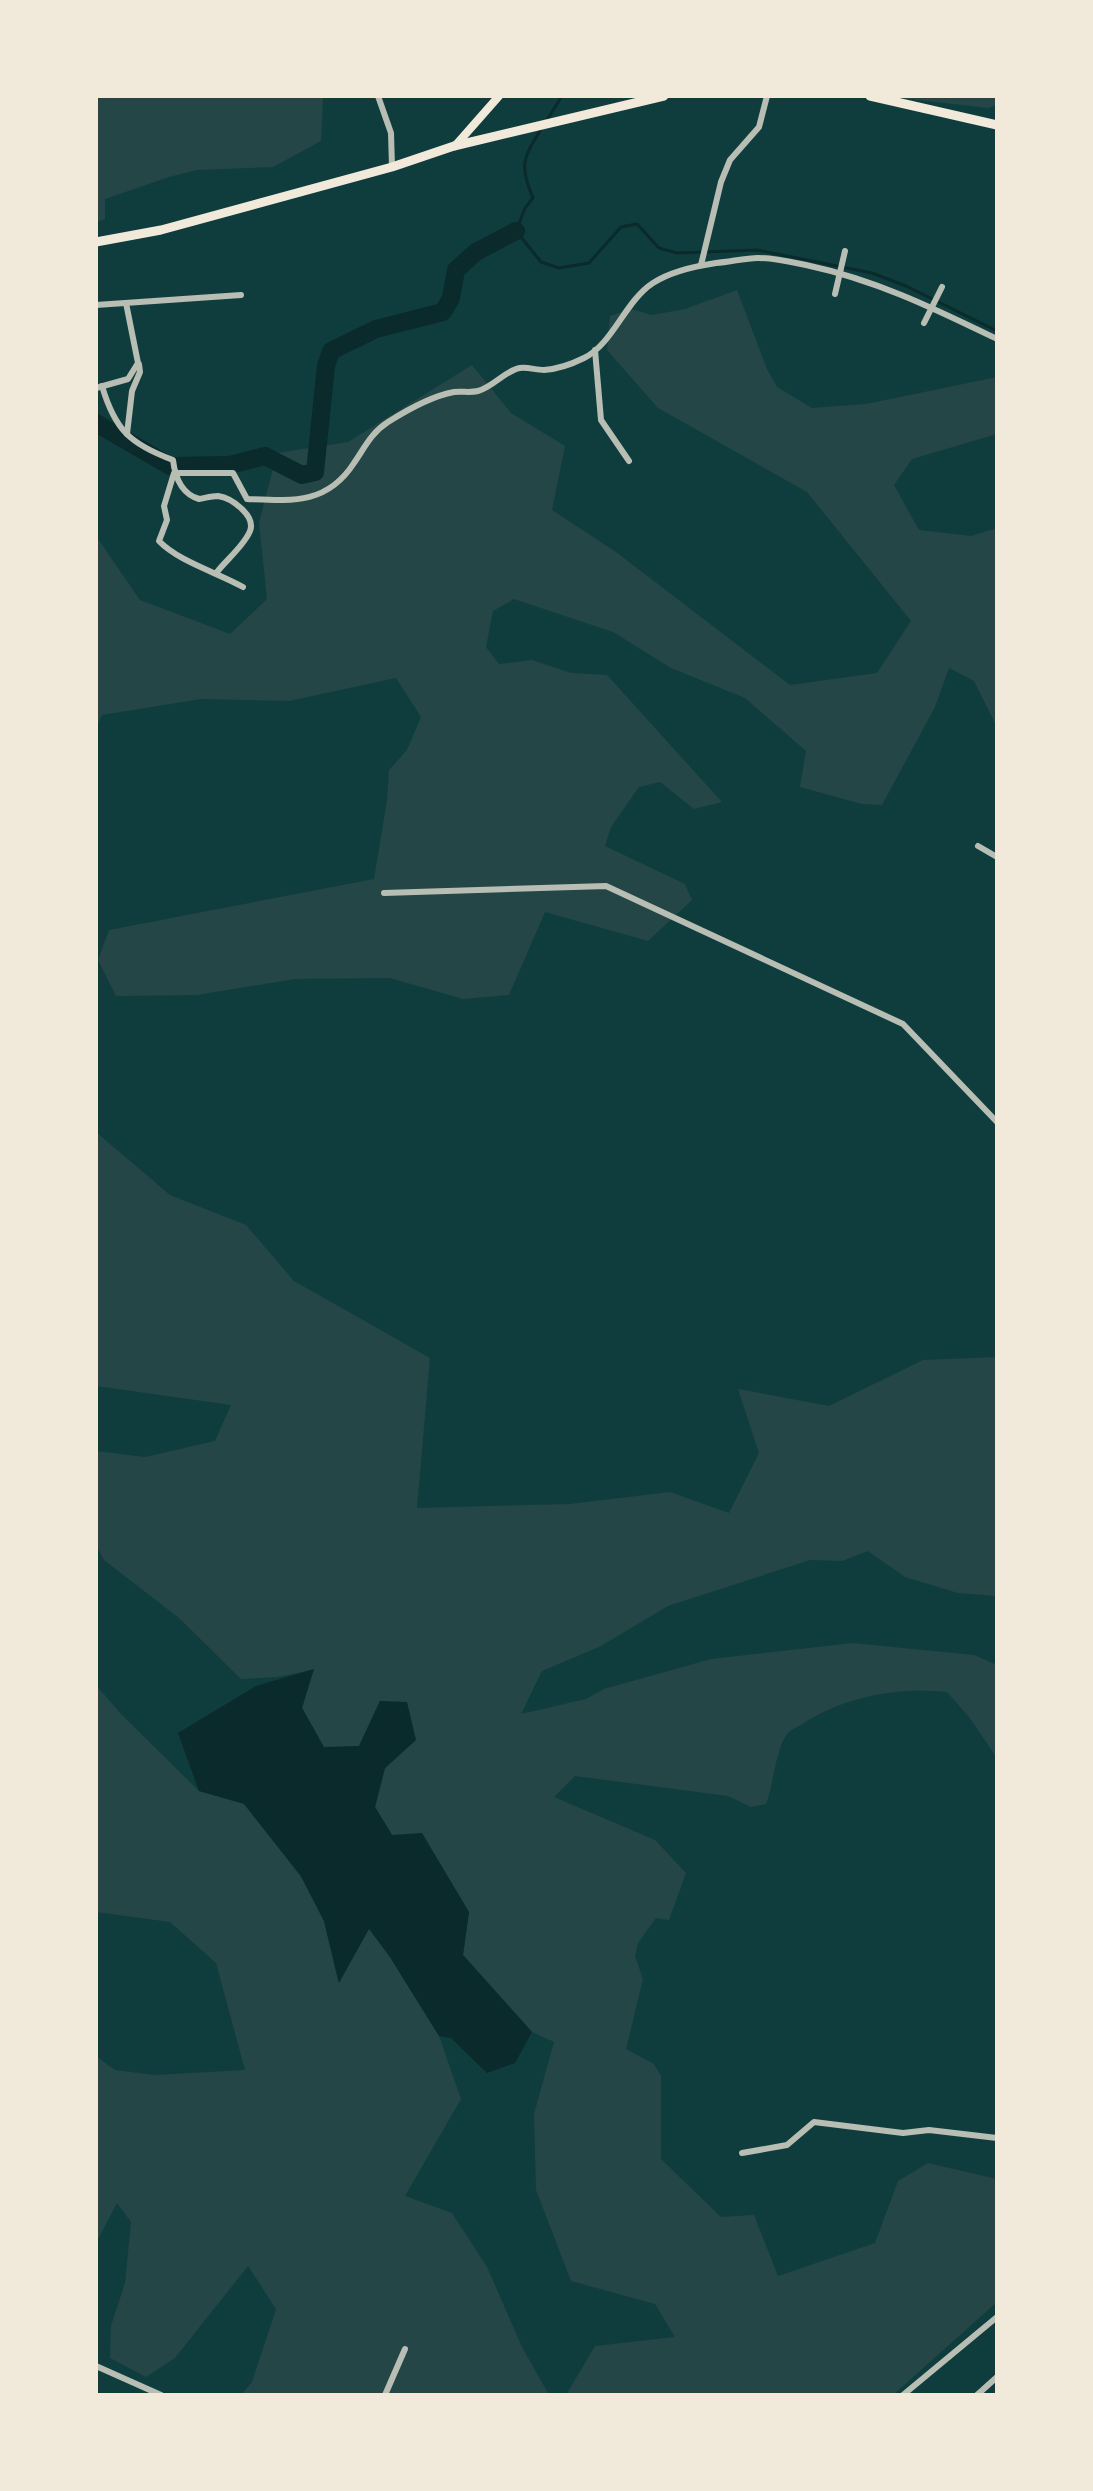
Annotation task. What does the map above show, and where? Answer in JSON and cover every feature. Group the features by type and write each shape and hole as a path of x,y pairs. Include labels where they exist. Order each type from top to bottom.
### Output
{"main road":[{"path":"454,146 499,96"},
{"path":"96,242 161,230 392,167 454,146 664,96"},
{"path":"870,96 997,125"}],"street":[{"path":"378,96 391,133 392,167"},
{"path":"701,265 721,182 730,160 759,127 767,96"},
{"path":"835,294 845,251"},
{"path":"174,473 233,473 247,499 298,500 319,496 343,477 368,439 385,424 418,405 452,392 476,392 517,368 544,370 588,357 635,298 655,282 701,265 758,258 835,271 904,294 997,339"},
{"path":"924,323 942,287"},
{"path":"97,304 241,295"},
{"path":"126,303 140,372 132,391 127,434"},
{"path":"595,350 601,420 629,461"},
{"path":"138,363 128,379 99,387 118,426 150,451 173,460 174,473 164,506 167,520 159,541 171,554 217,572 243,587"},
{"path":"174,473 192,497 228,499 246,513 251,523 249,533 217,572"},
{"path":"978,846 997,857"},
{"path":"384,893 606,886 903,1024 997,1122"},
{"path":"742,2153 787,2145 814,2122 903,2133 929,2130 997,2138"},
{"path":"903,2395 997,2317"},
{"path":"385,2395 405,2349"},
{"path":"96,2366 161,2395"},
{"path":"977,2395 997,2377"}],"shaded area":[{"path":"96,96 323,96 321,141 273,167 197,170 105,199 105,219 96,222"},
{"path":"883,96 997,96 997,105 988,108"},
{"path":"737,290 777,387 812,408 866,404 997,377 997,434 912,459 894,485 919,530 971,536 997,528 997,727 974,681 949,668 935,707 882,805 862,804 800,787 806,751 745,698 671,668 613,632 514,599 493,611 486,647 499,664 532,660 571,673 607,675 722,802 694,809 660,782 639,787 611,827 605,846 685,884 692,900 648,941 545,912 509,995 463,999 390,978 295,979 197,995 116,996 98,960 109,930 374,879 389,770 407,750 421,717 396,678 289,701 201,699 102,715 96,728 96,536 140,600 230,634 267,599 259,523 277,453 348,442 472,365 511,413 565,446 552,510 616,552 790,685 877,673 911,621 807,492 658,408 607,350 610,316 631,309 652,315 685,309"},
{"path":"96,1132 170,1195 246,1225 294,1281 430,1358 417,1508 570,1504 670,1492 729,1513 759,1453 738,1389 829,1406 923,1360 997,1357 997,1596 958,1593 905,1577 868,1551 842,1561 810,1560 668,1606 601,1646 542,1671 521,1714 586,1699 604,1689 711,1659 853,1643 974,1655 997,1665 997,1758 969,1717 947,1692 891,1692 837,1706 790,1732 780,1748 766,1804 751,1807 728,1796 575,1776 554,1797 655,1840 686,1873 669,1920 656,1918 638,1943 635,1956 643,1979 626,2049 654,2064 661,2076 661,2159 721,2217 754,2215 778,2276 875,2243 898,2181 928,2163 997,2179 997,2302 893,2395 566,2395 595,2346 675,2337 655,2304 571,2281 536,2190 534,2114 554,2042 532,2032 463,1955 469,1912 392,1835 375,1807 385,1768 415,1740 380,1701 359,1746 324,1748 302,1708 313,1670 277,1677 241,1679 179,1618 104,1560 96,1545 96,1451 145,1457 215,1441 231,1405 96,1386"},
{"path":"314,1669 302,1708 324,1747 359,1746 380,1701 407,1702 416,1740 385,1768 375,1807 392,1835 422,1833 469,1912 463,1955 532,2032 515,2063 487,2073 451,2038 439,2036 369,1929 339,1983 324,1921 301,1876 244,1804 199,1791 178,1733 256,1686"},
{"path":"96,1685 199,1791 244,1803 301,1877 324,1921 338,1981 369,1928 390,1957 439,2036 461,2099 405,2196 452,2213 487,2267 522,2347 549,2395 241,2395 252,2382 276,2309 248,2266 175,2358 146,2377 110,2358 111,2326 125,2283 131,2222 117,2203 96,2243 96,2056 115,2070 154,2075 245,2070 216,1963 170,1922 96,1912"}],"waterway":[{"path":"547,120 562,96"},
{"path":"543,126 525,160 533,198 525,208 516,231 541,262 559,268 589,263 621,227 637,224 659,248 677,253 757,250 872,273 906,286 997,331"},
{"path":"96,423 170,466 230,465 265,456 302,475 315,472 326,366 331,351 376,329 443,312 451,298 456,270 476,252 516,231"}]}
